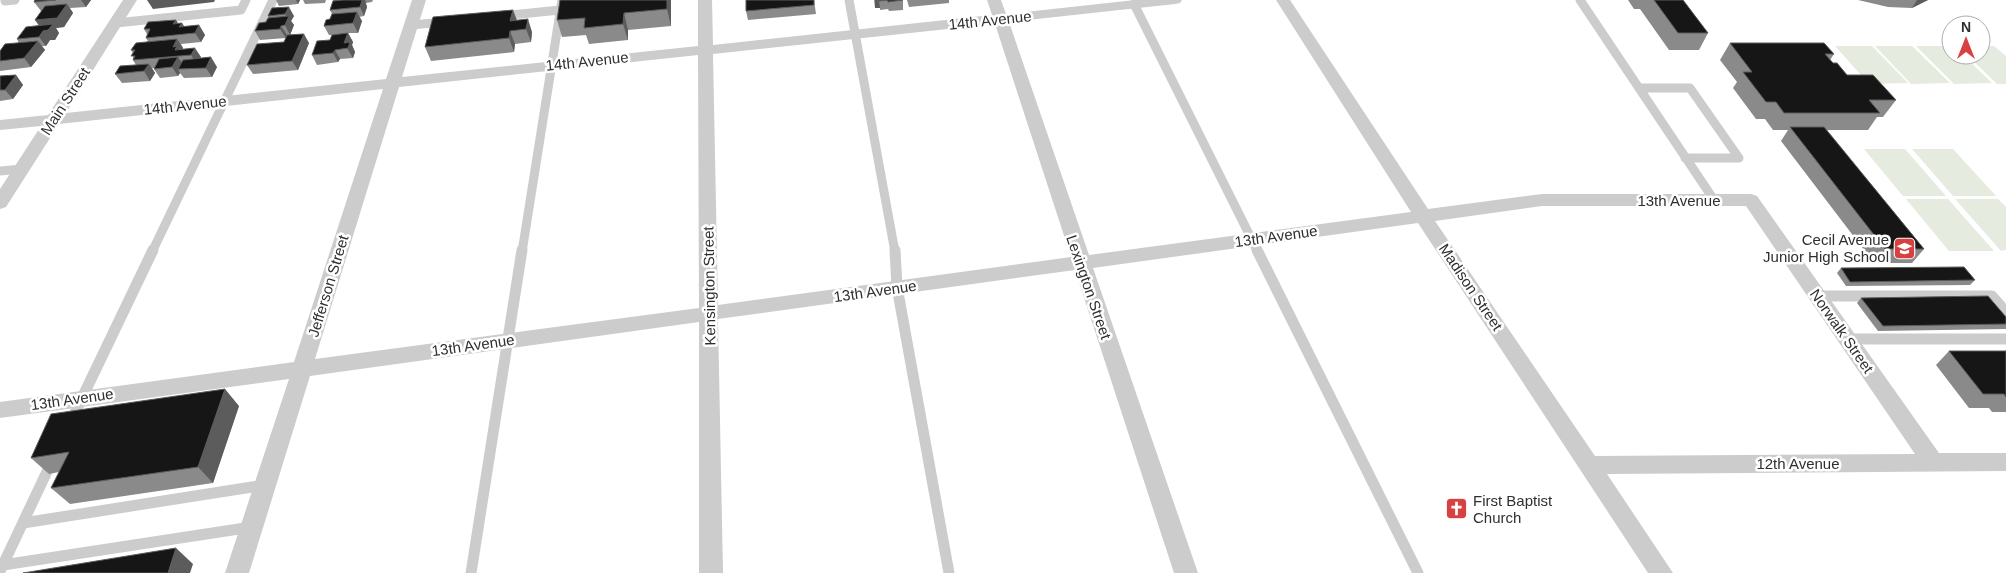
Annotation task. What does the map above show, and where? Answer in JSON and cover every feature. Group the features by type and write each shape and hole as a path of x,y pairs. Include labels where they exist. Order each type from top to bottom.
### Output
{"street":[{"name":"Main Street","path":"0,203 130,0"},
{"name":"Jefferson Street","path":"237,573 419,0"},
{"name":"Kensington Street","path":"705,0 711,573"},
{"name":"Lexington Street","path":"994,0 1186,573"},
{"name":"14th Avenue","path":"0,125 1175,0"},
{"name":"Madison Street","path":"1283,0 1423,216 1661,573"},
{"name":"13th Avenue","path":"0,410 1542,200 1751,200"},
{"name":"Norwalk Street","path":"1751,200 1933,462"},
{"name":"12th Avenue","path":"1589,465 2006,462"}],"lane":[{"path":"5,1 15,0"},
{"path":"116,23 241,10 246,0"},
{"path":"65,435 273,0"},
{"path":"471,573 562,0"},
{"path":"849,0 897,260 897,288 948,573"},
{"path":"1580,0 1714,200"},
{"path":"1134,4 1418,573"},
{"path":"493,17 560,10"},
{"path":"410,25 455,21"},
{"path":"1639,88 1690,88 1739,158 1685,158"},
{"path":"0,171 22,169"},
{"path":"1818,296 1992,296 2006,312"},
{"path":"1848,339 2006,339"},
{"path":"1,568 56,452"},
{"path":"23,523 265,485"},
{"path":"1,568 252,527"}],"shaded area":[{"path":"1835,46 1872,46 1908,83 1869,84"},
{"path":"1875,46 1912,46 1950,83 1911,84"},
{"path":"1916,46 1941,46 1941,65 1973,65 1992,83 1954,84"},
{"path":"1991,46 1994,46 2006,56 2006,84 1997,84 1977,65 1991,65"},
{"path":"1864,149 1905,149 1946,196 1903,196"},
{"path":"1912,149 1953,149 1996,196 1953,196"},
{"path":"1906,199 1948,199 1994,251 1949,251"},
{"path":"1955,199 1998,199 2006,207 2006,250 2001,251"}],"building":[{"path":"35,0 56,0 34,2"},
{"path":"362,0 360,7 330,10 333,1"},
{"path":"560,0 667,0 667,9 624,13 623,24 584,28 585,18 557,20"},
{"path":"746,0 814,0 814,5 746,11"},
{"path":"887,0 903,0 888,2"},
{"path":"1654,0 1683,0 1708,33 1678,33"},
{"path":"67,4 57,18 35,20 45,6"},
{"path":"289,7 285,14 268,16 272,8"},
{"path":"513,10 510,21 528,19 526,29 510,31 509,38 425,47 433,17"},
{"path":"357,12 353,23 324,26 326,20 330,19 332,14"},
{"path":"289,16 285,25 281,26 280,29 255,31 259,23 266,22 268,18"},
{"path":"176,20 173,24 182,23 179,27 199,25 195,33 146,38 150,29 144,29 148,22"},
{"path":"53,24 48,30 43,31 39,37 17,39 26,27"},
{"path":"348,33 344,43 350,42 348,48 335,50 333,53 312,55 317,41 330,40 332,35"},
{"path":"304,34 292,61 247,65 257,44 284,42 287,35"},
{"path":"177,39 173,47 177,46 175,50 195,48 191,55 133,60 135,56 131,56 135,50 131,50 136,43"},
{"path":"38,41 24,58 0,61 0,51 5,44"},
{"path":"1730,43 1824,43 1834,54 1825,54 1833,63 1837,63 1847,75 1873,75 1896,100 1869,100 1880,113 1784,113 1776,102 1766,102 1743,72 1752,72"},
{"path":"178,57 172,67 154,69 159,59"},
{"path":"211,57 206,68 178,69 183,60"},
{"path":"149,64 144,71 115,74 120,66"},
{"path":"16,75 5,90 0,90 0,76"},
{"path":"1790,127 1824,127 1924,249 1885,249"},
{"path":"1964,267 1975,280 1850,282 1841,268"},
{"path":"1988,296 2006,317 2006,324 1883,326 1861,298"},
{"path":"1949,351 2006,351 2006,397 2004,394 1983,394"},
{"path":"225,389 198,467 51,488 69,452 31,458 51,414"},
{"path":"176,548 168,573 23,573"}],"place":[{"name":"Cecil Avenue Junior High School","path":"1905,248"},
{"name":"First Baptist Church","path":"1457,509"}]}
